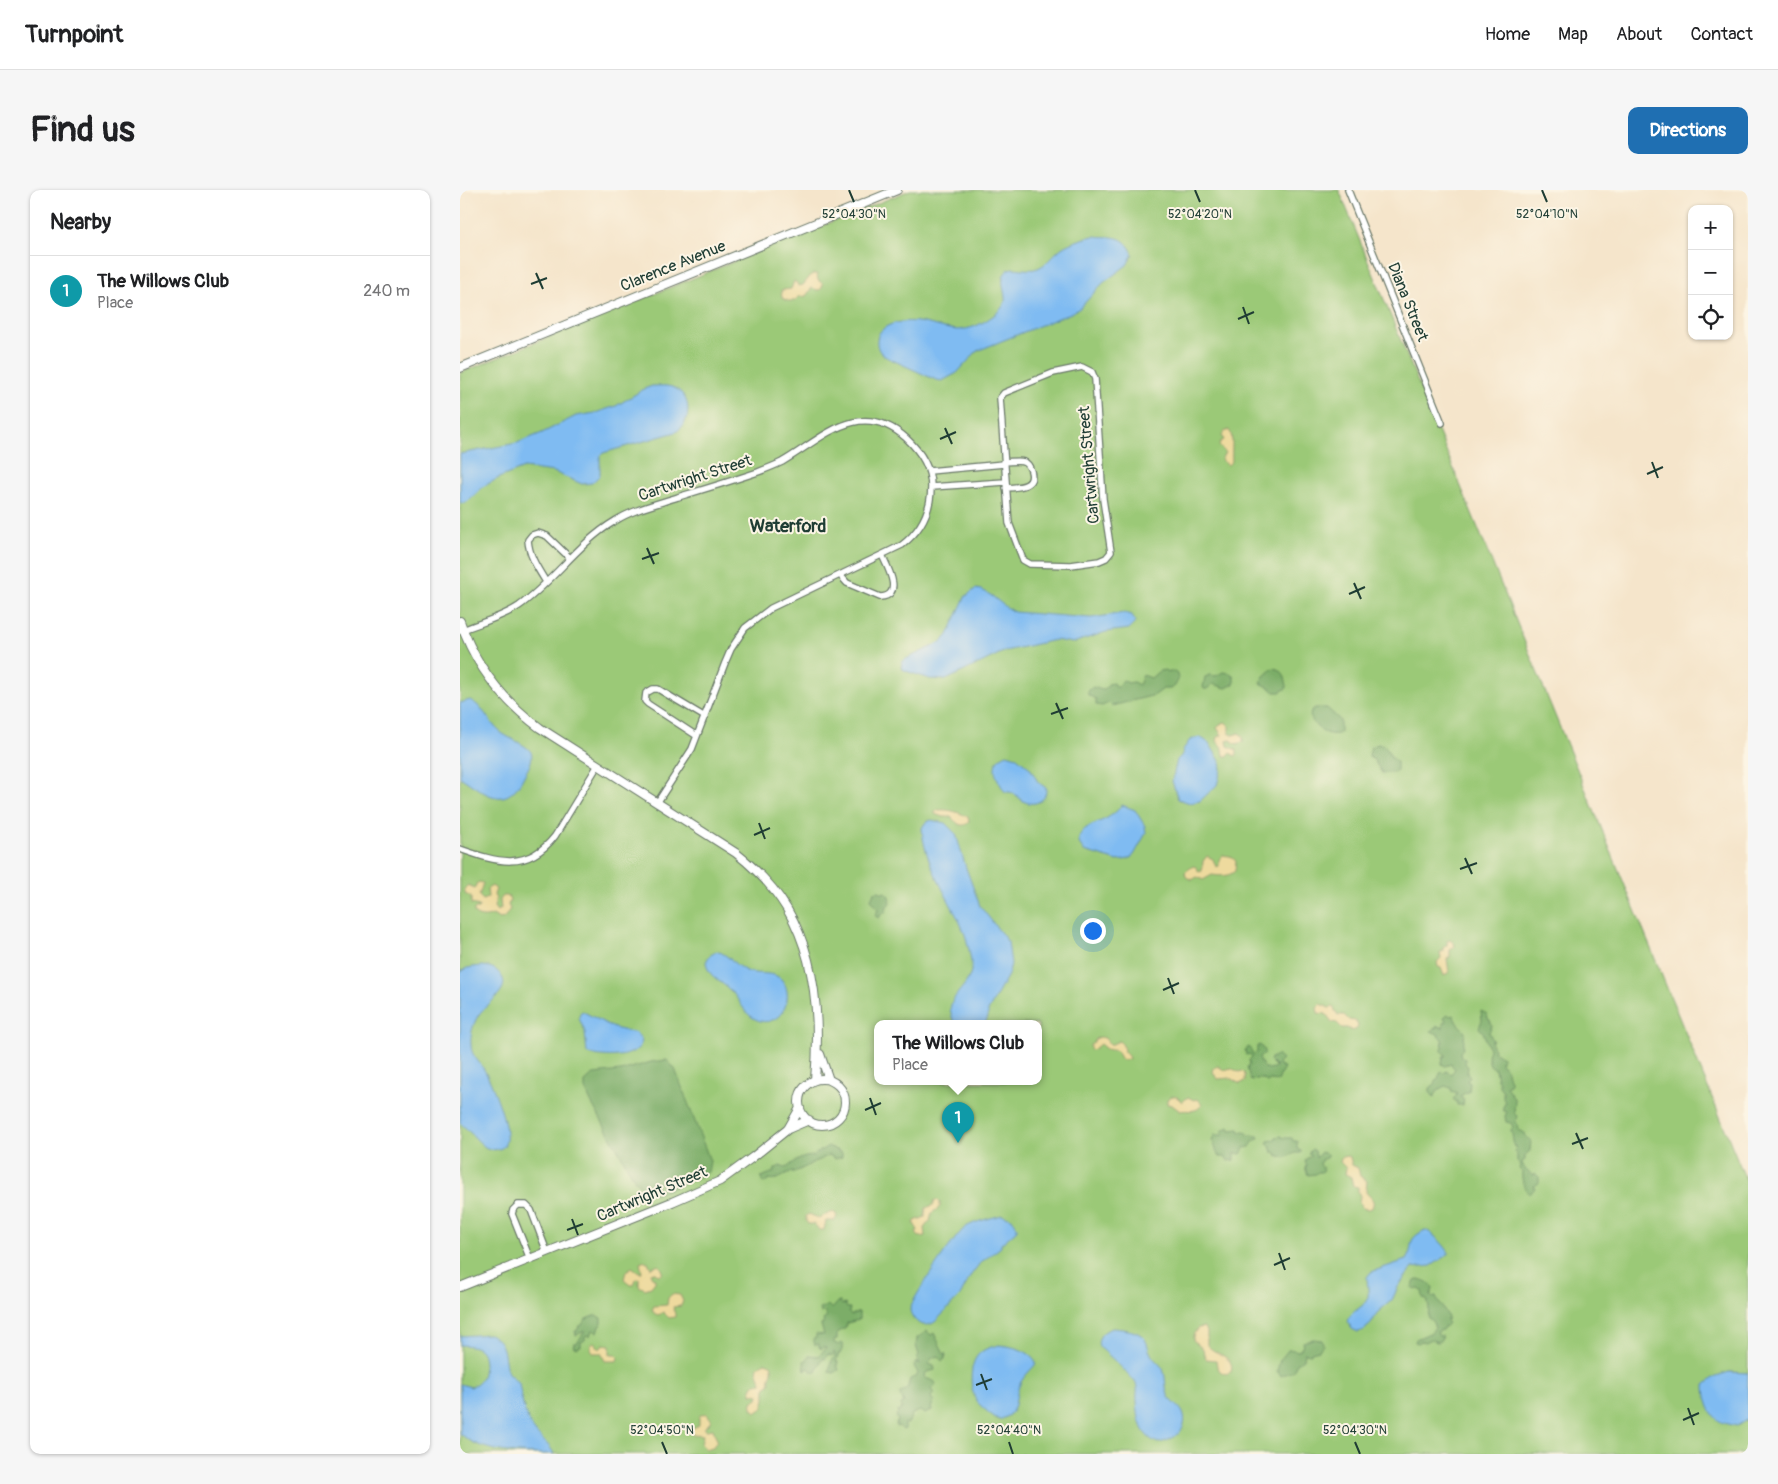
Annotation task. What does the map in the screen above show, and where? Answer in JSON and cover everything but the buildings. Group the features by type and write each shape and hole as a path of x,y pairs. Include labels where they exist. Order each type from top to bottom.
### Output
{"street":[{"name":"Clarence Avenue","path":"460,368 897,190"},
{"name":"Diana Street","path":"1348,190 1442,423"},
{"name":"Cartwright Street","path":"1082,367 1092,372 1103,499 1111,552 1106,558 1099,561 1072,565 1026,563 1023,560 1009,523 1004,463 1000,398 1004,393 1053,373 1082,367"},
{"name":"Cartwright Street","path":"462,631 518,606 603,529 626,515 773,467 834,428 849,423 874,422 895,430 912,443 924,460 929,472 931,487 927,512 921,526 906,542 771,608 745,628 725,663 692,749 657,803"},
{"path":"929,472 1024,462 1028,465 1032,476 1030,482 1025,486 931,487"},
{"path":"546,582 534,563 528,540 532,535 538,533 547,536 570,558"},
{"path":"840,575 847,583 880,597 886,597 890,594 893,584 882,555"},
{"path":"460,621 462,631 475,658 490,681 519,713 736,853 771,886 787,909 800,934 812,978 818,1047 815,1080"},
{"path":"697,736 648,704 645,701 646,692 653,689 658,690 705,717"},
{"path":"460,849 503,862 517,861 537,854 556,836 598,765"},
{"path":"818,1047 829,1080"},
{"path":"829,1080 840,1087 843,1093 845,1099 843,1112 839,1118 828,1124 815,1123 804,1115 800,1108 800,1096 810,1082 829,1080"},
{"name":"Cartwright Street","path":"788,1129 800,1108"},
{"name":"Cartwright Street","path":"460,1287 720,1180 788,1129 809,1120"},
{"path":"530,1259 512,1214 518,1205 526,1205 531,1210 547,1252"}],"green space":[{"path":"910,190 1339,190 1748,1185 1748,1373 1729,1372 1746,1422 1748,1419 1748,1454 460,1454 460,373"},
{"path":"1273,668 1280,670 1285,678 1287,688 1280,692 1275,692 1261,682 1264,676"},
{"path":"1165,670 1167,673 1177,672 1179,678 1175,686 1170,689 1163,689 1155,695 1112,706 1109,703 1102,706 1096,705 1096,699 1088,695 1088,691 1093,687 1102,690 1108,684 1113,683 1117,688 1123,680 1139,685 1143,675 1151,678 1159,671"},
{"path":"1223,672 1234,676 1234,684 1226,688 1213,684 1204,689 1205,677 1210,675 1216,676"},
{"path":"1315,708 1327,708 1340,720 1340,732 1338,734 1325,733 1315,725 1310,716 1311,711"},
{"path":"1378,744 1385,746 1391,757 1397,762 1397,770 1394,773 1382,773 1373,759 1370,758 1371,747"},
{"path":"880,891 882,893 885,892 889,896 890,903 887,906 886,912 882,913 879,918 875,916 878,910 871,899 874,892"},
{"path":"1481,1011 1487,1014 1490,1020 1492,1026 1489,1032 1493,1041 1491,1041 1492,1047 1502,1057 1501,1064 1504,1065 1510,1080 1510,1084 1506,1086 1515,1100 1514,1113 1517,1116 1515,1122 1517,1123 1518,1130 1525,1133 1526,1137 1531,1140 1530,1151 1525,1155 1525,1160 1522,1162 1528,1172 1539,1177 1539,1183 1534,1186 1535,1188 1530,1194 1524,1187 1522,1171 1520,1169 1521,1165 1517,1161 1515,1150 1517,1147 1514,1145 1511,1130 1513,1127 1511,1123 1506,1122 1505,1116 1507,1112 1502,1110 1505,1102 1503,1091 1499,1086 1495,1069 1490,1065 1488,1058 1489,1049 1483,1032 1479,1028 1482,1020"},
{"path":"1448,1014 1450,1016 1453,1015 1457,1023 1465,1031 1463,1049 1460,1052 1468,1067 1467,1073 1470,1076 1467,1081 1470,1083 1469,1091 1460,1096 1464,1100 1463,1105 1457,1105 1457,1101 1453,1099 1457,1095 1456,1092 1452,1092 1451,1088 1445,1086 1439,1089 1434,1097 1430,1092 1430,1088 1435,1084 1441,1072 1445,1073 1446,1071 1451,1074 1455,1069 1451,1064 1445,1066 1442,1064 1443,1057 1446,1055 1441,1051 1443,1048 1442,1039 1438,1034 1431,1031 1438,1026 1443,1028 1443,1023 1446,1021 1444,1017"},
{"path":"1260,1045 1264,1050 1264,1055 1260,1056 1259,1059 1264,1068 1276,1067 1270,1061 1271,1058 1277,1055 1282,1060 1278,1064 1284,1067 1278,1081 1250,1080 1247,1067 1250,1065 1249,1060 1252,1057 1250,1054 1246,1055 1245,1050 1249,1047 1254,1055 1257,1052 1257,1046"},
{"path":"667,1060 675,1069 710,1161 708,1172 705,1175 657,1194 648,1192 636,1182 591,1102 585,1089 585,1082 594,1074 621,1071 651,1062"},
{"path":"1229,1127 1230,1130 1239,1129 1240,1132 1247,1132 1248,1135 1258,1136 1259,1138 1250,1147 1244,1148 1241,1154 1235,1153 1235,1160 1228,1161 1226,1157 1218,1155 1212,1141 1214,1135 1223,1135 1222,1131"},
{"path":"1282,1136 1283,1138 1292,1138 1293,1141 1297,1141 1297,1149 1301,1153 1295,1153 1285,1158 1272,1152 1267,1144 1268,1141"},
{"path":"828,1146 842,1153 842,1157 835,1159 829,1155 798,1171 787,1173 776,1179 769,1179 764,1183 762,1182 761,1177 774,1172 780,1166 786,1168 801,1158 813,1156"},
{"path":"1312,1149 1315,1151 1316,1158 1321,1152 1327,1154 1327,1158 1322,1159 1320,1164 1324,1170 1308,1175 1305,1162 1310,1157 1311,1155 1308,1153"},
{"path":"1419,1279 1427,1282 1433,1289 1432,1297 1436,1296 1448,1318 1446,1321 1448,1323 1442,1330 1437,1332 1439,1336 1443,1336 1439,1342 1431,1339 1425,1342 1415,1342 1416,1339 1432,1332 1435,1327 1428,1318 1429,1307 1427,1300 1423,1298 1422,1291 1412,1288 1415,1281"},
{"path":"839,1301 842,1305 845,1304 847,1308 850,1308 849,1313 851,1315 859,1312 859,1320 847,1323 845,1329 837,1334 837,1339 834,1340 834,1343 839,1345 842,1343 844,1345 836,1361 838,1362 839,1370 834,1373 829,1372 831,1362 835,1357 834,1352 832,1356 828,1354 825,1359 822,1359 816,1372 812,1372 809,1368 805,1370 804,1361 807,1360 809,1355 819,1356 826,1348 821,1349 819,1344 815,1345 813,1339 816,1338 816,1334 824,1335 821,1325 827,1317 824,1311 821,1313 820,1309 828,1305 832,1309"},
{"path":"596,1315 601,1318 601,1326 599,1326 597,1332 592,1330 590,1336 585,1336 581,1346 576,1348 573,1346 585,1331 576,1335 575,1331 586,1319"},
{"path":"927,1331 931,1335 934,1333 943,1353 946,1354 945,1359 942,1361 938,1356 932,1358 929,1364 934,1366 935,1370 924,1375 925,1378 934,1381 936,1384 931,1389 934,1394 931,1398 934,1401 932,1410 925,1414 920,1411 912,1414 908,1424 905,1423 905,1429 903,1430 899,1426 897,1427 896,1423 898,1421 897,1412 900,1411 902,1408 901,1404 904,1402 899,1394 907,1389 910,1379 917,1376 918,1373 914,1366 916,1362 920,1364 917,1357 919,1355 916,1346 917,1338"},
{"path":"1313,1339 1322,1340 1323,1345 1319,1350 1311,1352 1311,1354 1304,1353 1303,1359 1296,1364 1292,1371 1281,1376 1277,1371 1280,1360 1289,1349 1299,1351 1303,1342"}],"sand":[{"path":"812,274 817,274 818,280 823,284 821,289 812,288 806,296 798,297 795,301 788,301 782,298 781,290 791,289 794,281 798,286 803,285"},
{"path":"1229,430 1232,440 1232,461 1228,465 1221,460 1225,452 1219,446 1220,442 1224,440 1222,436 1224,432"},
{"path":"1225,722 1229,725 1229,733 1233,735 1239,733 1243,736 1243,742 1236,744 1231,740 1227,741 1228,746 1237,750 1237,755 1235,756 1230,753 1228,756 1224,756 1223,749 1217,741 1218,737 1222,735 1217,728"},
{"path":"938,810 950,810 961,814 968,817 969,822 962,825 951,817 935,814"},
{"path":"1222,855 1230,856 1236,861 1233,873 1224,876 1212,875 1203,880 1197,877 1192,880 1186,877 1185,872 1193,866 1199,872 1202,871 1203,861 1207,856 1213,859 1216,867 1219,866 1219,860"},
{"path":"479,882 483,883 479,896 483,900 488,897 487,889 492,886 496,889 494,907 497,911 501,909 500,900 503,896 508,896 510,909 504,918 499,919 493,915 480,917 474,913 474,909 478,909 479,906 471,904 471,897 465,894 464,889 468,885 475,888"},
{"path":"1450,940 1454,943 1455,947 1450,950 1450,957 1447,959 1449,972 1444,976 1437,962 1441,958 1440,952 1444,951 1443,947"},
{"path":"1321,1004 1329,1008 1333,1007 1338,1015 1344,1015 1349,1020 1356,1021 1357,1029 1352,1031 1342,1028 1337,1023 1332,1022 1326,1014 1318,1013 1317,1008"},
{"path":"1105,1038 1110,1045 1119,1041 1123,1045 1124,1052 1129,1059 1122,1060 1117,1051 1106,1049 1100,1044 1093,1050 1090,1049 1090,1045 1095,1039"},
{"path":"1218,1066 1224,1070 1231,1068 1239,1072 1242,1071 1245,1074 1245,1081 1240,1084 1230,1078 1218,1079 1213,1072 1214,1068"},
{"path":"1172,1096 1177,1097 1182,1102 1188,1097 1194,1100 1198,1099 1202,1104 1195,1110 1180,1111 1167,1104 1167,1099"},
{"path":"1342,1157 1350,1157 1352,1165 1358,1168 1360,1176 1367,1181 1366,1192 1373,1201 1372,1208 1362,1208 1359,1202 1358,1187 1353,1186 1351,1177 1345,1174 1346,1168 1340,1162"},
{"path":"935,1200 940,1202 940,1207 932,1213 930,1221 924,1228 925,1236 919,1237 916,1233 918,1230 914,1224 915,1221 925,1217 926,1208 933,1205"},
{"path":"833,1212 837,1217 834,1221 826,1221 824,1230 819,1230 814,1224 808,1224 806,1221 806,1216 809,1214 818,1218"},
{"path":"648,1262 651,1268 656,1265 660,1266 663,1271 662,1274 658,1275 654,1272 651,1273 655,1282 651,1287 645,1289 639,1286 639,1278 636,1279 634,1285 631,1285 624,1279 626,1271 632,1267 642,1272 640,1263"},
{"path":"672,1294 680,1295 683,1301 681,1306 673,1307 675,1317 669,1318 663,1312 659,1315 655,1314 652,1310 654,1306 667,1305 668,1298"},
{"path":"1204,1327 1207,1331 1207,1345 1228,1359 1232,1367 1231,1372 1226,1374 1221,1372 1217,1367 1216,1360 1206,1359 1201,1347 1194,1341 1193,1336 1198,1328"},
{"path":"594,1342 600,1349 603,1344 610,1345 610,1354 615,1354 618,1357 617,1361 605,1361 601,1353 594,1353 591,1349 591,1344"},
{"path":"765,1362 771,1364 772,1372 770,1383 765,1389 763,1408 757,1412 752,1407 752,1402 759,1395 752,1394 751,1389 754,1384 762,1383 757,1369"},
{"path":"706,1413 711,1419 704,1429 713,1429 717,1440 713,1447 705,1449 701,1444 703,1435 692,1434 691,1429 699,1425 699,1416"}],"water":[{"path":"1093,236 1117,238 1126,243 1133,254 1127,265 1103,283 1080,308 1071,313 977,351 957,373 942,381 888,358 879,351 877,344 880,331 891,324 912,322 960,330 982,323 997,313 1004,305 1003,276 1009,269 1038,268 1065,246"},
{"path":"652,386 672,387 679,390 687,401 688,408 685,421 676,432 603,453 600,457 600,475 592,483 582,484 554,472 524,468 484,486 466,503 460,503 460,454 517,443 576,416 595,413 616,406"},
{"path":"975,589 985,592 1014,612 1091,618 1124,613 1132,615 1135,621 1129,629 1106,632 1073,643 1055,640 1005,651 946,680 930,679 901,668 902,662 906,659 942,642 948,635 965,597"},
{"path":"470,700 479,706 499,731 525,746 531,752 530,764 518,786 510,794 503,797 487,794 460,777 460,703"},
{"path":"1200,737 1209,743 1220,761 1221,770 1217,785 1200,801 1190,803 1178,799 1172,781 1177,760 1183,754 1182,751 1190,740"},
{"path":"1007,754 1017,757 1030,768 1038,782 1046,788 1046,793 1039,802 1027,803 1013,793 1005,792 996,776 995,766 1001,757"},
{"path":"1122,805 1135,810 1145,826 1146,833 1134,855 1129,859 1118,861 1084,851 1079,843 1081,833 1088,827 1111,816"},
{"path":"931,820 945,823 956,834 980,906 1008,942 1011,964 1008,975 988,1011 987,1020 953,1020 951,1005 968,980 971,961 964,931 937,879 923,841 922,828 925,823"},
{"path":"717,951 726,955 744,970 753,973 775,975 782,980 787,996 783,1011 778,1017 771,1021 763,1022 755,1019 744,1010 733,994 712,975 707,967 706,962 709,956"},
{"path":"490,967 495,970 500,974 504,982 500,993 478,1016 473,1026 471,1037 472,1052 491,1084 504,1121 506,1141 503,1147 496,1150 485,1147 460,1123 460,972 467,968"},
{"path":"582,1011 614,1028 636,1033 642,1041 639,1047 634,1052 618,1056 601,1056 587,1053 585,1032 579,1018"},
{"path":"1002,1215 1012,1218 1017,1230 1001,1244 1001,1247 980,1263 960,1296 935,1322 926,1325 918,1323 911,1313 912,1303 961,1231 970,1225"},
{"path":"1425,1230 1441,1242 1448,1251 1448,1255 1431,1266 1412,1268 1398,1287 1392,1300 1378,1312 1371,1324 1358,1332 1352,1329 1347,1321 1364,1304 1368,1297 1367,1277 1371,1272 1406,1260 1412,1240"},
{"path":"1113,1328 1130,1330 1142,1336 1152,1356 1163,1369 1168,1395 1182,1411 1185,1419 1182,1429 1169,1440 1158,1443 1147,1436 1139,1420 1135,1382 1099,1347 1098,1343 1102,1334"},
{"path":"489,1334 495,1337 502,1346 508,1373 519,1383 524,1409 532,1427 554,1454 516,1453 491,1449 469,1440 460,1433 460,1384 471,1387 480,1381 484,1359 481,1351 475,1347 460,1345 460,1336"},
{"path":"999,1345 1025,1352 1036,1362 1020,1384 1013,1410 1006,1417 999,1420 978,1403 973,1392 971,1379 973,1365 978,1355 985,1349"},
{"path":"1729,1372 1748,1373 1748,1419 1737,1426 1723,1423 1713,1415 1708,1406 1706,1395 1705,1385 1716,1376"}],"place":[{"name":"The Willows Club","path":"958,1143"}],"district":[{"name":"Waterford","path":"788,526"}]}
